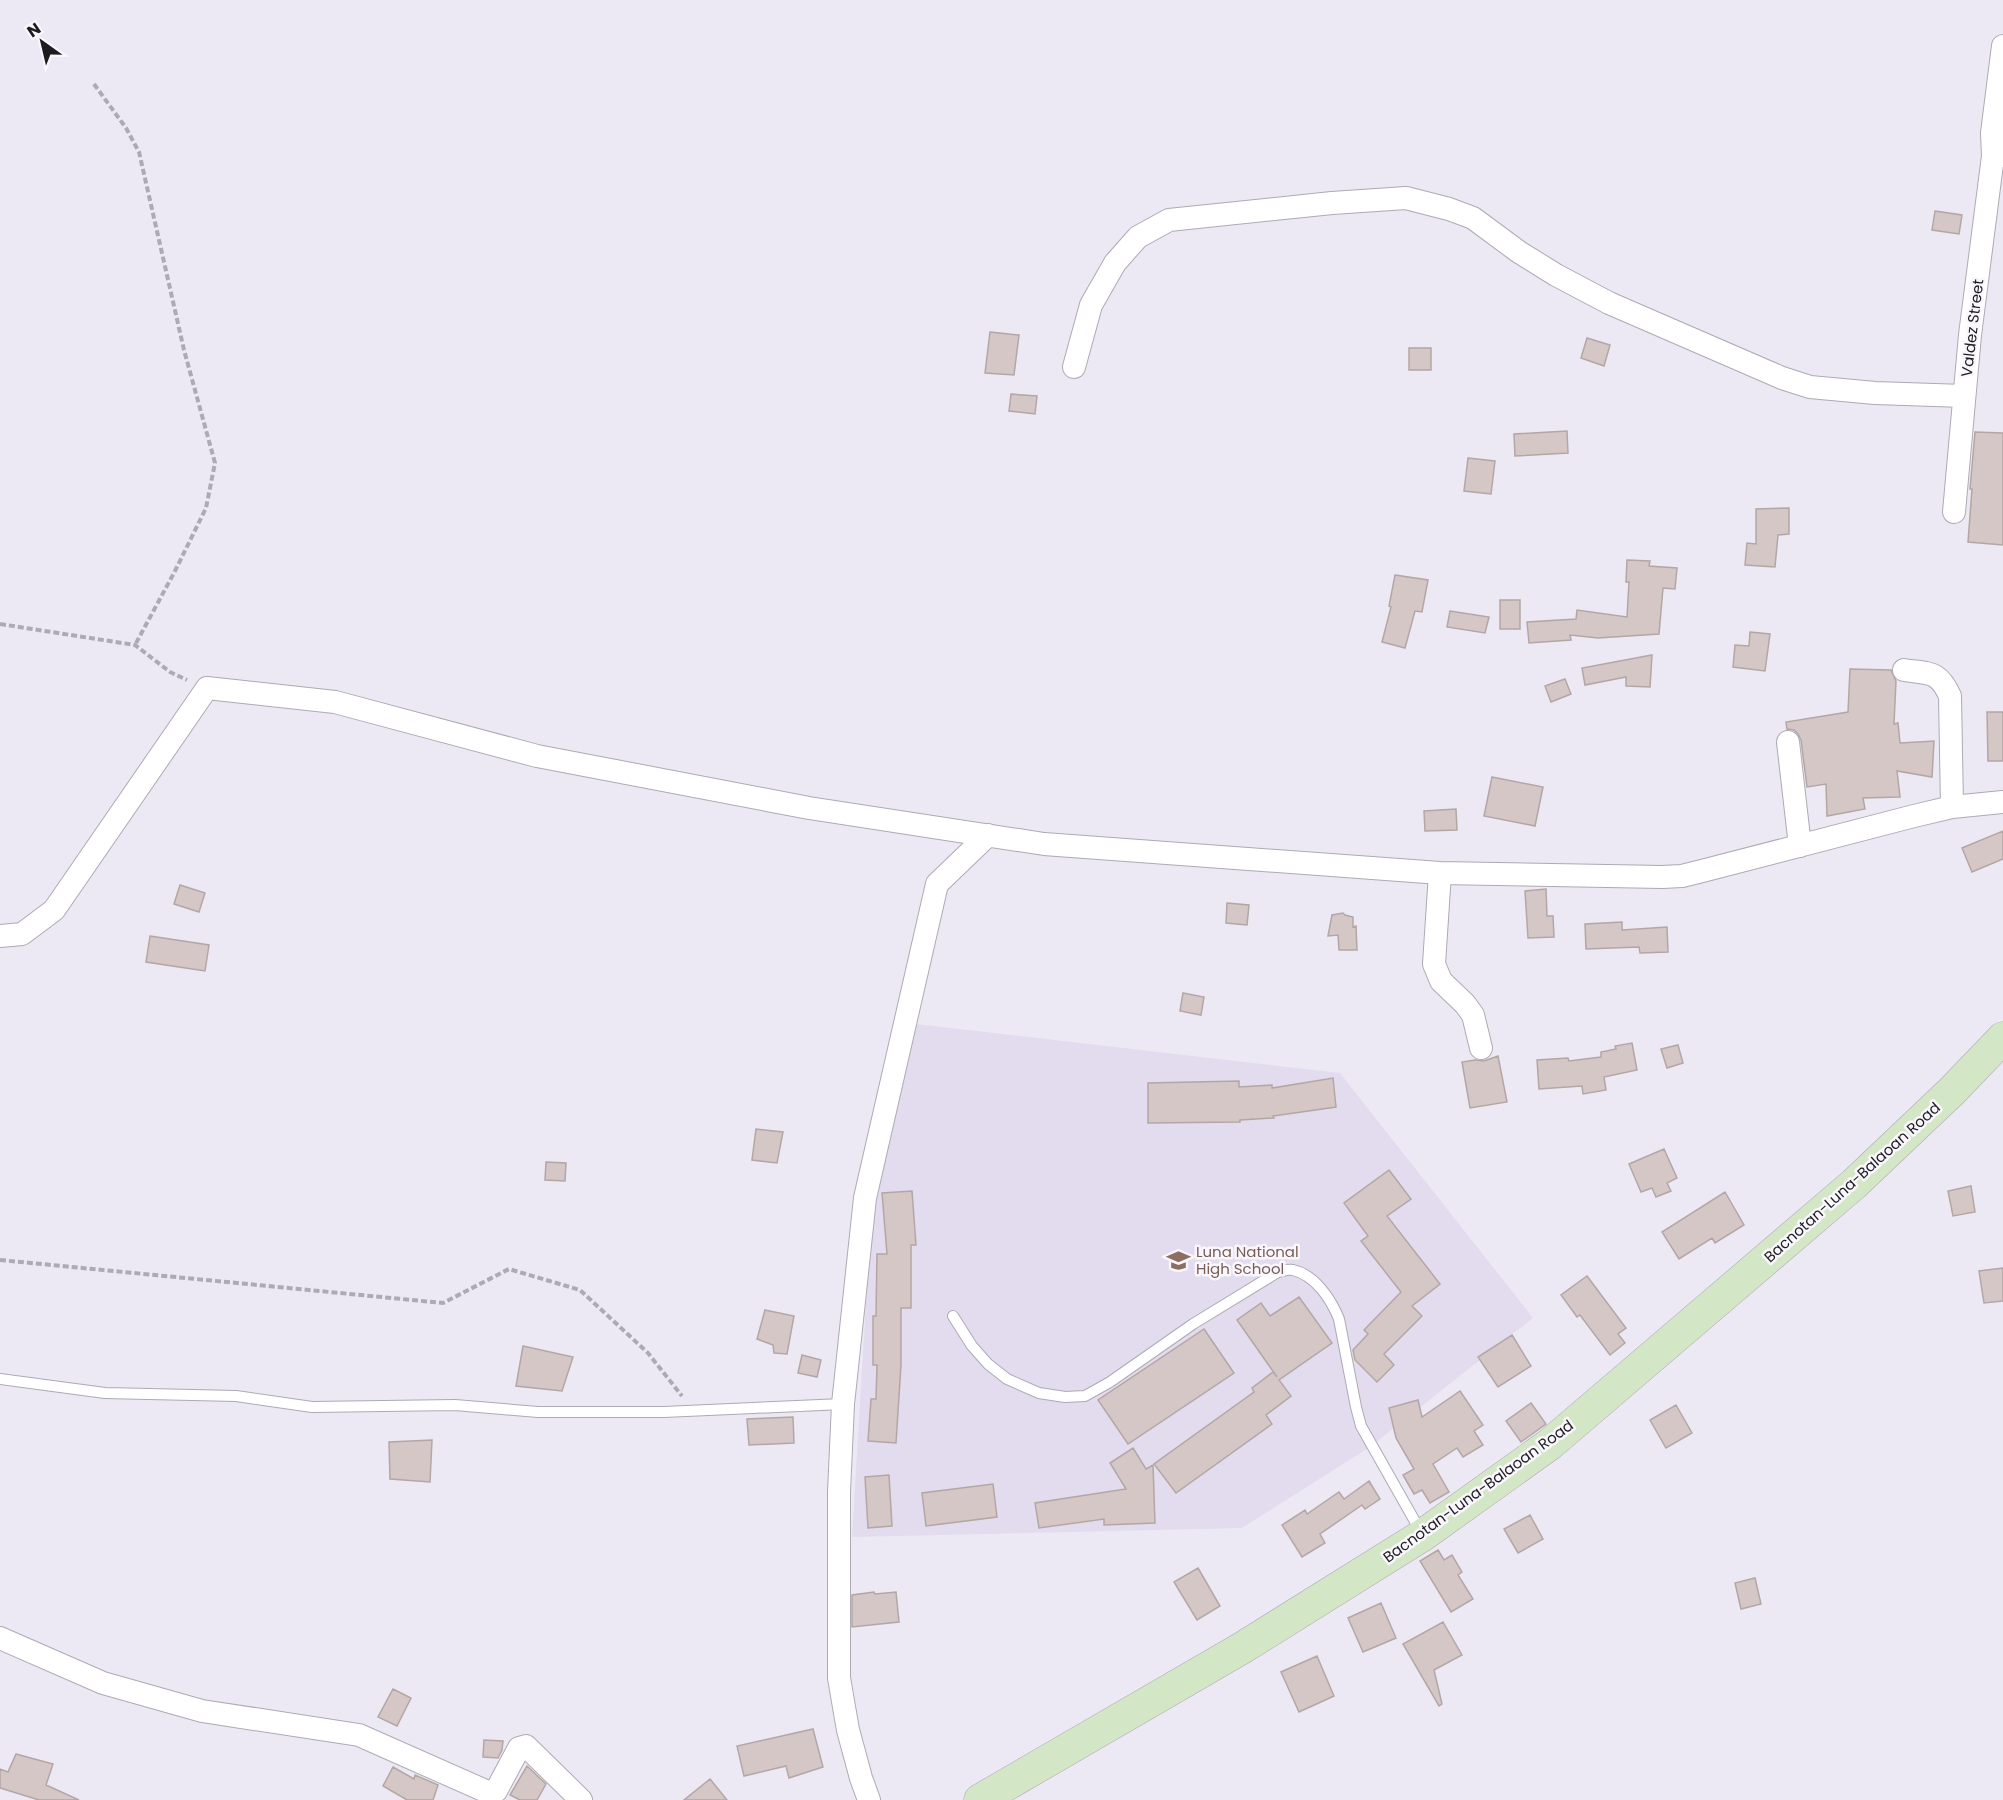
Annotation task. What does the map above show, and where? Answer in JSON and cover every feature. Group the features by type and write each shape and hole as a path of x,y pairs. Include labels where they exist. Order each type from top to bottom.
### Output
{"main road":[{"name":"Bacnotan-Luna-Balaoan Road","path":"980,1800 1242,1648 1423,1535 1550,1444 1854,1184 1952,1091 2003,1038"}],"street":[{"name":"Valdez Street","path":"1954,512 1964,396 1998,156 1992,133 2003,46"},
{"path":"1074,368 1091,305 1115,263 1138,237 1154,227 1169,220 1332,203 1406,198 1449,208 1473,218 1556,276 1609,303 1782,378 1810,387 1875,393 1964,396"},
{"path":"1904,670 1936,675 1950,696 1952,807"},
{"path":"0,936 22,934 54,910 207,688 334,702 537,756 809,808 1044,844 1440,873 1682,876 1952,807 2003,802"},
{"path":"1788,742 1800,846"},
{"path":"870,1800 861,1778 848,1730 839,1678 838,1492 843,1404 865,1198 937,884 988,835"},
{"path":"1440,873 1434,964 1441,981 1473,1015 1481,1048"},
{"path":"0,1638 104,1683 202,1711 359,1735 490,1793 496,1791 519,1748 526,1746 581,1800"}],"lane":[{"path":"953,1316 972,1346 988,1364 1007,1379 1039,1393 1065,1398 1085,1396 1110,1382 1193,1324 1278,1272 1291,1269 1306,1276 1334,1306 1339,1319 1361,1426 1423,1535"},
{"path":"0,1379 105,1394 236,1396 312,1407 455,1405 538,1412 694,1411 843,1404"}],"path":[{"path":"94,84 126,129 139,152 184,350 215,463 206,508 135,645"},
{"path":"0,624 135,645 170,672 207,688"},
{"path":"0,1260 443,1303 509,1269 580,1290 648,1353 694,1411"}],"shaded area":[{"name":"Luna National High School","path":"916,1024 1340,1073 1533,1318 1370,1447 1242,1528 852,1537 872,1203"}],"building":[{"path":"1935,211 1962,215 1959,234 1932,230"},
{"path":"990,332 1019,335 1014,375 985,373"},
{"path":"1587,338 1610,345 1604,366 1581,358"},
{"path":"1409,348 1431,348 1431,370 1409,370"},
{"path":"1011,394 1037,396 1035,414 1009,411"},
{"path":"1567,431 1568,453 1515,456 1514,434"},
{"path":"1975,432 2003,433 2003,545 1968,542"},
{"path":"1468,458 1495,461 1491,494 1464,491"},
{"path":"1789,508 1789,534 1778,535 1775,567 1745,565 1747,543 1756,544 1756,509"},
{"path":"1627,560 1650,561 1649,566 1677,568 1675,589 1663,588 1659,634 1598,638 1570,635 1571,640 1529,643 1527,622 1576,619 1577,610 1627,617 1629,582 1626,582"},
{"path":"1395,575 1428,580 1422,612 1415,611 1405,648 1382,642 1391,607 1389,606"},
{"path":"1500,600 1520,600 1520,629 1500,629"},
{"path":"1450,611 1489,617 1485,633 1447,627"},
{"path":"1750,632 1770,634 1765,671 1733,667 1735,645 1749,646"},
{"path":"1652,655 1650,687 1626,686 1626,677 1585,685 1582,668"},
{"path":"1850,669 1891,670 1896,681 1894,724 1898,723 1900,743 1934,741 1932,777 1897,771 1900,797 1863,798 1865,809 1827,816 1826,784 1807,787 1801,740 1794,730 1787,729 1786,722 1848,712"},
{"path":"1565,679 1571,694 1551,702 1545,686"},
{"path":"1987,712 2003,712 2003,761 1988,761"},
{"path":"1492,777 1543,787 1535,826 1484,816"},
{"path":"1456,809 1457,830 1425,831 1424,811"},
{"path":"2003,831 2003,859 1972,872 1962,848"},
{"path":"180,885 205,893 199,912 174,904"},
{"path":"1546,889 1547,916 1553,916 1554,937 1528,938 1525,891"},
{"path":"1227,903 1249,905 1247,925 1226,923"},
{"path":"1343,913 1353,917 1353,927 1356,926 1357,950 1339,950 1338,935 1328,936 1332,915"},
{"path":"1622,922 1622,930 1667,927 1668,952 1640,953 1639,947 1586,949 1585,924"},
{"path":"150,936 209,945 205,971 146,962"},
{"path":"1183,993 1204,997 1201,1015 1180,1011"},
{"path":"1632,1043 1637,1070 1604,1077 1606,1090 1583,1094 1582,1086 1539,1089 1537,1060 1568,1058 1569,1061 1601,1057 1601,1052 1616,1049 1615,1046"},
{"path":"1678,1045 1683,1063 1667,1068 1661,1049"},
{"path":"1498,1056 1507,1102 1470,1108 1462,1062 1484,1061"},
{"path":"1333,1078 1336,1107 1273,1116 1274,1118 1240,1120 1240,1122 1148,1123 1148,1083 1239,1081 1239,1087 1272,1085 1272,1088"},
{"path":"756,1129 783,1132 777,1163 752,1160"},
{"path":"1664,1149 1677,1178 1667,1183 1671,1191 1656,1197 1652,1188 1641,1192 1629,1164"},
{"path":"546,1162 566,1163 565,1181 545,1180"},
{"path":"1389,1170 1411,1199 1387,1216 1440,1284 1412,1306 1422,1316 1384,1354 1394,1365 1377,1382 1355,1360 1353,1350 1368,1334 1364,1330 1401,1292 1361,1241 1368,1236 1344,1203"},
{"path":"1971,1186 1975,1212 1953,1216 1948,1191"},
{"path":"912,1191 916,1245 911,1245 911,1308 901,1308 901,1365 896,1443 868,1441 871,1399 876,1399 877,1365 873,1365 873,1316 876,1316 877,1254 887,1254 882,1193"},
{"path":"1725,1192 1744,1225 1715,1243 1712,1238 1679,1259 1662,1232"},
{"path":"2003,1268 2003,1301 1984,1303 1979,1271"},
{"path":"1587,1276 1626,1328 1618,1334 1625,1343 1610,1355 1580,1315 1577,1317 1561,1295"},
{"path":"1299,1297 1332,1343 1279,1380 1291,1396 1266,1415 1272,1424 1176,1493 1154,1464 1254,1392 1252,1388 1273,1372 1277,1377 1237,1320 1261,1303 1270,1316"},
{"path":"765,1310 794,1316 787,1354 774,1353 773,1345 757,1339"},
{"path":"1204,1329 1234,1373 1128,1444 1098,1400"},
{"path":"1512,1335 1531,1366 1498,1387 1478,1357"},
{"path":"523,1346 573,1357 562,1391 516,1386"},
{"path":"802,1355 821,1360 817,1377 798,1373"},
{"path":"1460,1391 1483,1425 1474,1431 1483,1445 1463,1457 1457,1448 1433,1464 1449,1492 1430,1503 1422,1490 1414,1494 1403,1475 1414,1469 1396,1438 1389,1408 1418,1400 1422,1417"},
{"path":"1531,1403 1546,1424 1521,1442 1506,1421"},
{"path":"1676,1405 1692,1433 1666,1448 1650,1420"},
{"path":"793,1417 794,1443 749,1445 747,1419"},
{"path":"432,1440 430,1482 390,1479 389,1442"},
{"path":"1133,1448 1146,1469 1153,1465 1155,1523 1104,1525 1104,1519 1039,1528 1035,1503 1126,1489 1110,1463"},
{"path":"889,1475 892,1526 868,1528 865,1477"},
{"path":"1369,1481 1380,1499 1365,1509 1362,1505 1320,1534 1325,1543 1302,1557 1282,1525 1305,1510 1307,1514 1339,1492 1344,1499"},
{"path":"993,1484 997,1517 926,1526 922,1493"},
{"path":"1530,1515 1543,1539 1518,1553 1504,1529"},
{"path":"1438,1550 1444,1560 1452,1555 1462,1572 1458,1575 1473,1599 1451,1612 1420,1561"},
{"path":"1198,1568 1220,1606 1197,1620 1174,1582"},
{"path":"1755,1578 1761,1604 1741,1609 1735,1583"},
{"path":"874,1592 875,1594 896,1592 899,1622 852,1627 852,1595"},
{"path":"1381,1603 1396,1638 1363,1652 1348,1618"},
{"path":"1443,1622 1462,1655 1434,1670 1442,1704 1439,1706 1403,1644"},
{"path":"1317,1656 1334,1696 1299,1712 1281,1672"},
{"path":"393,1689 411,1698 397,1726 378,1717"},
{"path":"813,1729 823,1767 789,1778 786,1766 744,1776 737,1746"},
{"path":"484,1740 503,1741 498,1758 483,1757"},
{"path":"16,1754 53,1764 46,1785 79,1800 39,1800 0,1788 0,1769 8,1772"},
{"path":"527,1766 546,1784 537,1800 520,1800 510,1795"},
{"path":"393,1767 414,1779 415,1775 438,1785 433,1800 407,1800 383,1786"},
{"path":"710,1779 727,1800 684,1800"}],"place":[{"name":"Luna National High School","path":"1178,1260"}]}
